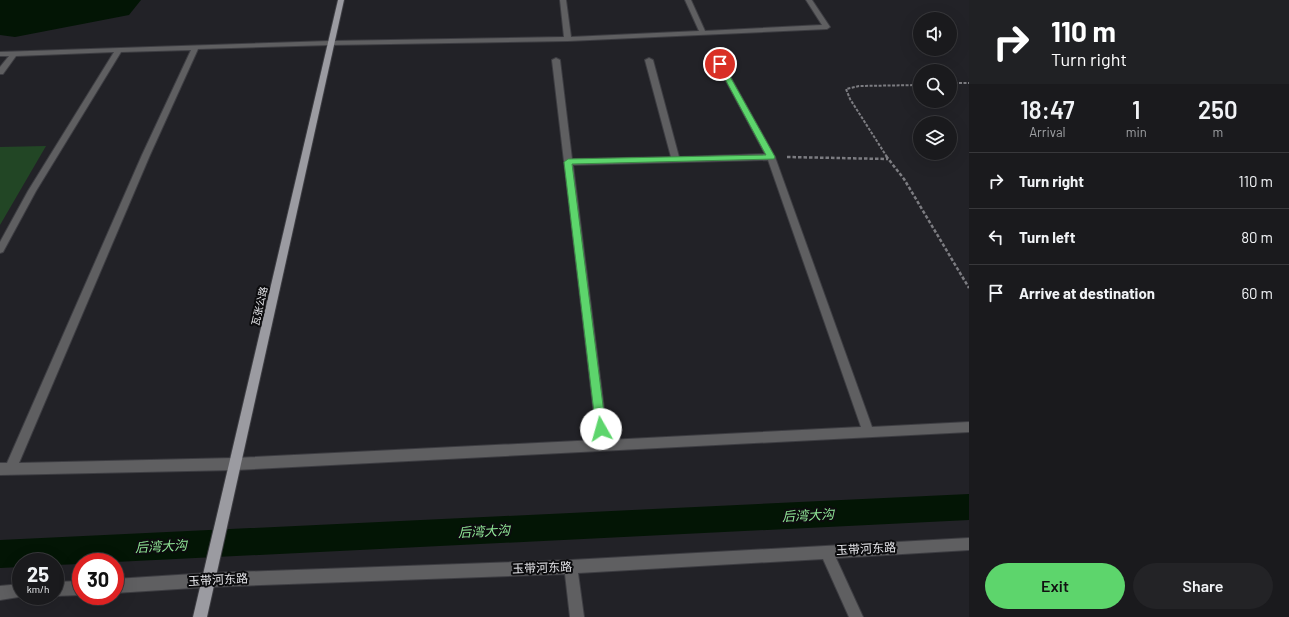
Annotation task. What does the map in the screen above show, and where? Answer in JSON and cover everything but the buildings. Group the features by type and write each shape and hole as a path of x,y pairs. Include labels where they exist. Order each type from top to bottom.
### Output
{"main road":[{"name":"瓦张公路","path":"200,617 341,0"}],"street":[{"path":"563,0 568,39"},
{"path":"688,0 703,33"},
{"path":"0,54 330,43 568,39 827,26 810,0"},
{"path":"195,48 5,469 235,464 969,427"},
{"path":"0,250 32,191 119,50"},
{"path":"713,51 771,157 868,431"},
{"path":"0,72 14,54"},
{"path":"556,60 603,445"},
{"path":"649,60 676,159"},
{"path":"568,162 771,157"},
{"name":"玉带河东路","path":"124,585 209,580 571,566 969,544"},
{"path":"827,552 856,617"},
{"path":"571,566 577,617"},
{"path":"0,592 12,591"}],"path":[{"path":"957,83 969,82"},
{"path":"913,85 859,86 846,90 850,99 888,159 904,179 969,288"},
{"path":"771,157 888,159"}],"green space":[{"path":"46,146 0,225 0,147"}],"shaded area":[{"path":"0,0 141,0 129,15 15,37 0,35"}],"waterway":[{"name":"后湾大沟","path":"0,554 969,507"}],"route":[{"path":"601,429 568,162 771,157 720,64"}]}
